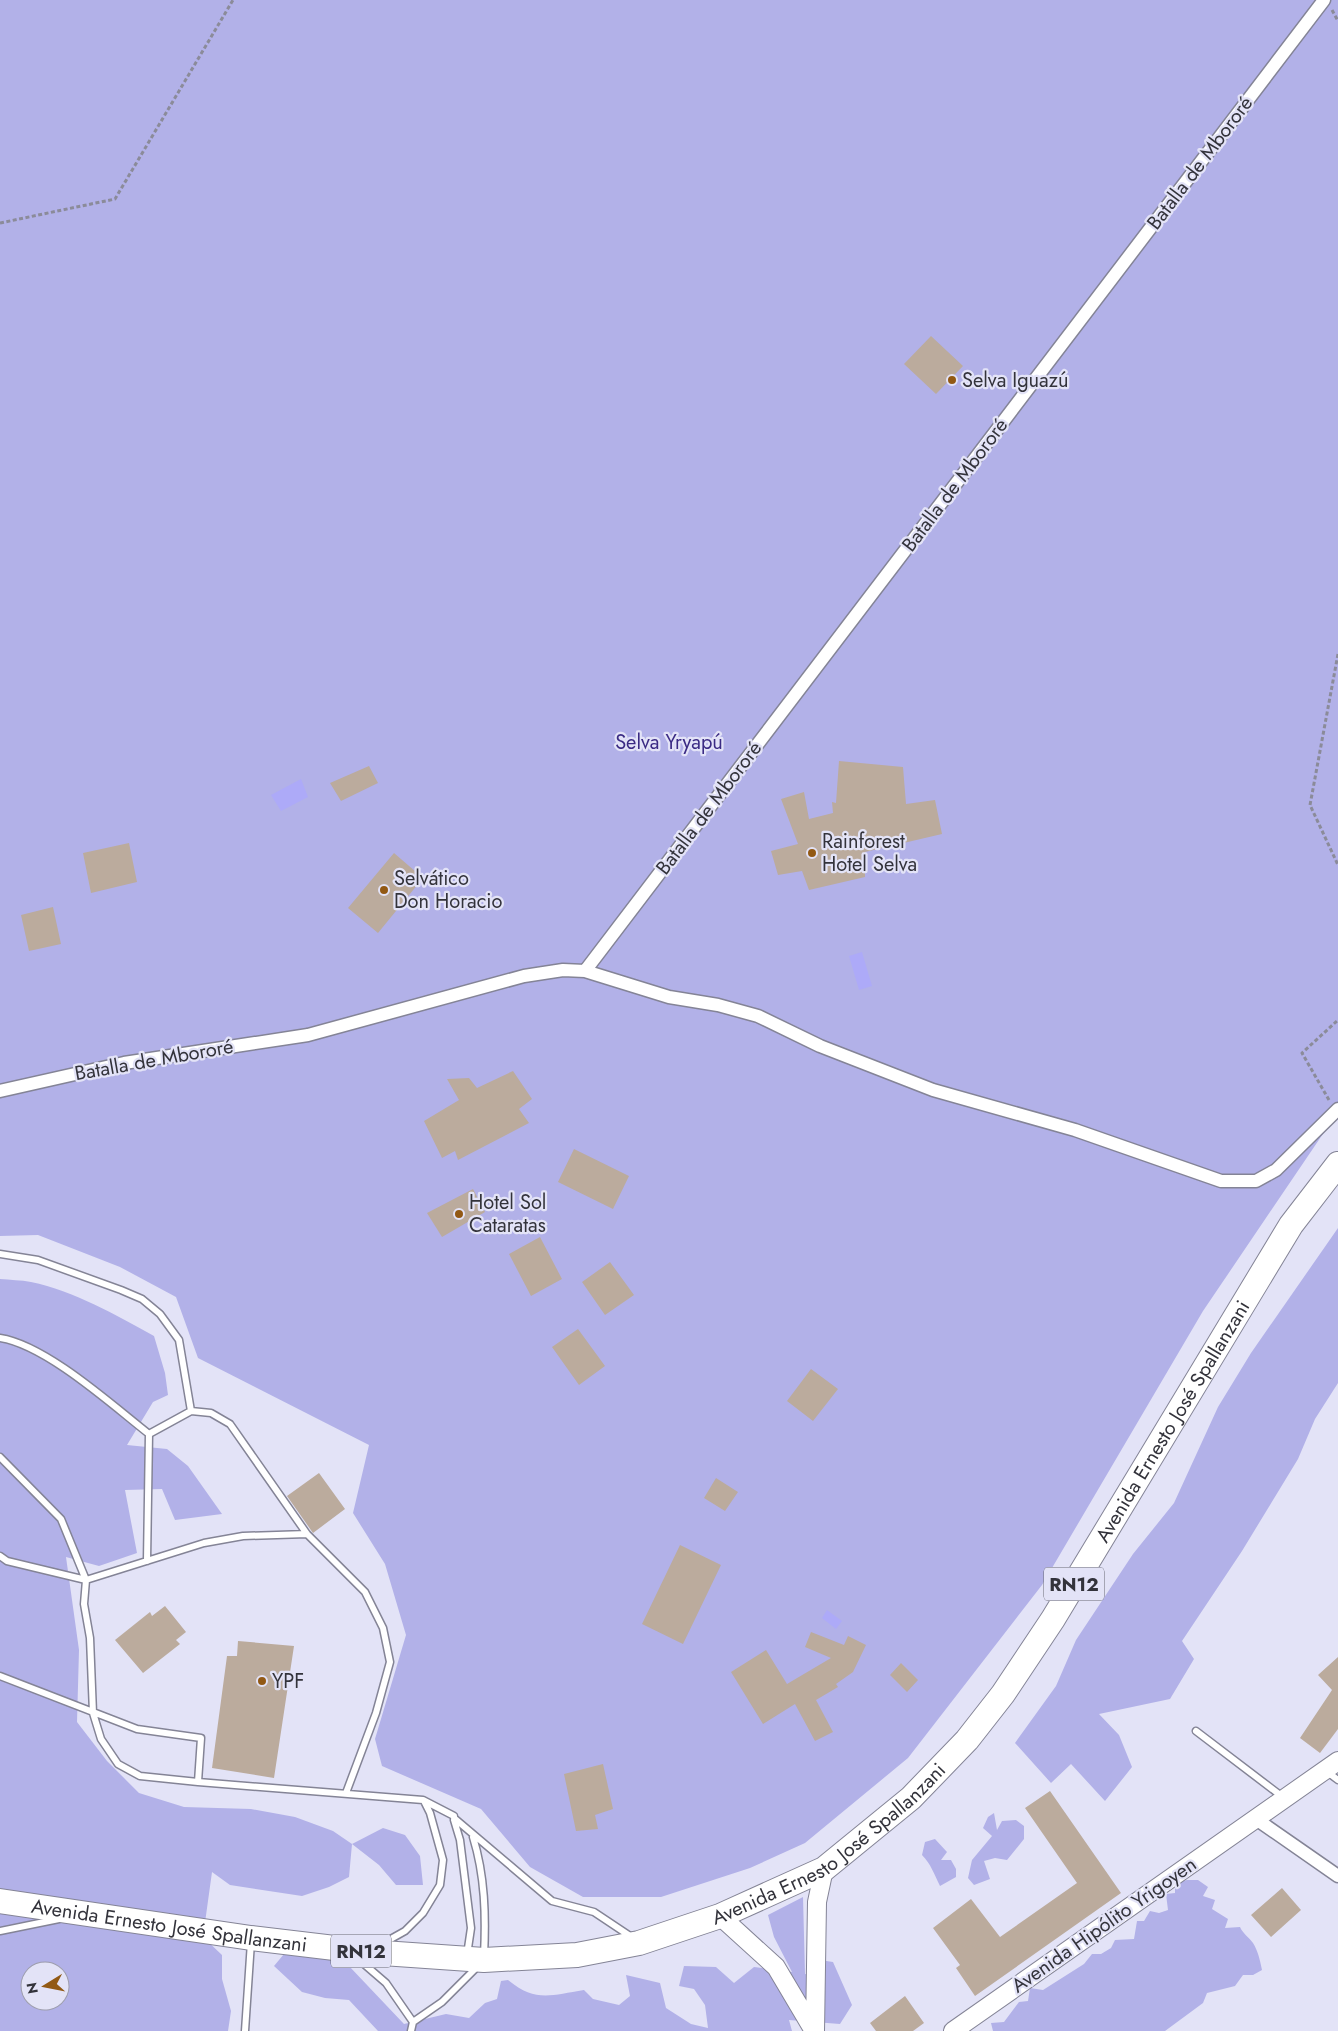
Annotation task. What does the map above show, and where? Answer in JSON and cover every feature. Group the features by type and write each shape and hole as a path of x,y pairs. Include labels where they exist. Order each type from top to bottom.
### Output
{"highway":[{"name":"Avenida Ernesto José Spallanzani","path":"0,1901 251,1938 357,1951 475,1960 577,1955 639,1943 720,1916 824,1869 911,1798 967,1740 1003,1694 1054,1619 1291,1225 1338,1164"}],"main road":[{"name":"Avenida Hipólito Yrigoyen","path":"953,2031 1285,1798 1334,1770"},
{"path":"815,2031 817,1902 824,1869"},
{"path":"720,1916 776,1967 815,2031"}],"street":[{"name":"Batalla de Mbororé","path":"585,971 1324,0"},
{"name":"Batalla de Mbororé","path":"0,1090 124,1063 308,1035 524,976 563,970 585,971 670,998 718,1005 758,1016 820,1046 933,1090 1076,1130 1220,1181 1256,1181 1276,1170 1337,1110"},
{"path":"1256,1819 1338,1876"}],"lane":[{"path":"0,1254 38,1260 142,1299 160,1314 179,1340 191,1411"},
{"path":"0,1338 32,1349 72,1374 149,1434"},
{"path":"149,1434 191,1411 212,1413 230,1424 307,1534 365,1592 382,1628 390,1662 376,1713 346,1794"},
{"path":"147,1561 149,1434"},
{"path":"0,1457 61,1519 86,1580 84,1604 90,1638 93,1714 101,1739 118,1764 140,1776 423,1800 454,1817 472,1836 552,1901 594,1912 639,1943"},
{"path":"0,1556 8,1561 86,1580 204,1543 243,1536 307,1534"},
{"path":"0,1676 93,1714 137,1729 201,1738 198,1782"},
{"path":"1196,1731 1285,1798"},
{"path":"413,2022 386,1984 357,1951 405,1931 423,1913 440,1885 443,1860 430,1812 423,1800"},
{"path":"454,1817 460,1840 475,1960"},
{"path":"411,2031 413,2022 442,2002 475,1960 486,1919 478,1856 472,1836"},
{"path":"0,1931 85,1914"},
{"path":"246,2031 251,1938"}],"path":[{"path":"0,223 115,199 233,0"},
{"path":"1338,654 1310,805 1338,865"},
{"path":"1337,1110 1302,1053 1338,1020"}],"green space":[{"name":"Selva Yryapú","path":"0,0 1338,0 1338,1116 1331,1122 1203,1311 1042,1585 908,1758 805,1843 750,1868 661,1897 583,1897 530,1867 481,1809 382,1766 375,1739 406,1635 385,1564 353,1513 369,1445 198,1358 176,1297 120,1267 38,1235 0,1236"},
{"path":"1338,1228 1338,1383 1315,1419 1298,1459 1242,1551 1182,1641 1194,1659 1170,1699 1099,1714 1119,1735 1132,1767 1105,1801 1071,1764 1051,1783 1015,1743 1056,1686 1076,1640 1133,1554 1174,1503 1218,1407 1251,1353"},
{"path":"0,1279 31,1282 63,1291 94,1304 154,1336 165,1373 168,1395 153,1402 127,1445 167,1449 188,1466 222,1514 175,1520 162,1489 125,1490 137,1553 99,1566 66,1557 79,1650 77,1722 107,1761 139,1793 184,1807 251,1809 295,1817 333,1831 352,1844 349,1877 329,1887 302,1896 230,1885 212,1872 203,1937 222,1955 222,1979 231,2011 228,2031 0,2031"},
{"path":"994,1813 997,1830 1002,1821 1016,1820 1024,1826 1024,1839 1007,1860 995,1858 984,1861 990,1879 974,1885 968,1878 972,1860 992,1836 983,1828 988,1817"},
{"path":"383,1828 405,1835 420,1856 423,1885 396,1885 379,1865 352,1844"},
{"path":"935,1839 947,1852 941,1860 951,1860 956,1869 956,1877 940,1886 922,1855 925,1842"},
{"path":"1198,1880 1208,1887 1203,1896 1215,1900 1212,1909 1228,1919 1225,1928 1240,1927 1255,1946 1262,1970 1253,1975 1243,1975 1235,1986 1207,1993 1203,2003 1165,2031 993,2031 991,2023 1004,2022 1019,2002 1028,2001 1030,1988 1043,1990 1084,1964 1092,1954 1101,1954 1111,1948 1115,1940 1134,1939 1137,1921 1144,1921 1150,1911 1159,1913 1168,1910 1166,1894 1175,1893 1175,1883"},
{"path":"803,1897 805,1974 814,1975 813,1959 833,1962 852,2005 840,2024 789,2020 792,2031 378,2031 349,2000 325,1998 302,1992 274,1966 284,1954 324,1955 349,1966 404,2024 446,2014 469,2018 485,2003 497,1999 501,1981 508,1980 527,1992 536,1995 544,1996 584,1990 593,1999 619,2005 630,1996 626,1975 660,1983 666,2008 691,2024 708,2028 705,2005 694,1989 679,1986 684,1966 716,1967 734,1983 754,1967 792,1972 774,1937 768,1915"}],"shaded area":[{"path":"301,779 308,797 281,811 271,795"},
{"path":"862,952 872,986 859,990 849,956"},
{"path":"827,1610 842,1621 836,1629 822,1618"}],"building":[{"path":"931,336 963,366 936,394 904,364"},
{"path":"839,761 903,767 906,804 935,800 942,834 865,852 865,877 809,890 802,871 778,875 771,851 798,844 781,799 804,792 809,819 833,813 832,802 836,803"},
{"path":"369,766 378,783 341,801 330,783"},
{"path":"129,843 137,882 91,893 83,853"},
{"path":"394,853 423,878 378,933 348,908"},
{"path":"53,907 61,944 29,951 21,915"},
{"path":"513,1071 532,1099 519,1109 529,1123 458,1160 455,1151 442,1158 424,1121 459,1100 447,1079 469,1078 477,1088"},
{"path":"574,1149 629,1176 613,1209 558,1182"},
{"path":"473,1189 485,1212 442,1237 427,1213"},
{"path":"540,1237 562,1279 531,1296 509,1254"},
{"path":"610,1262 634,1295 605,1315 582,1282"},
{"path":"578,1329 605,1366 579,1385 552,1347"},
{"path":"811,1369 838,1389 813,1421 787,1401"},
{"path":"319,1473 345,1509 313,1533 287,1496"},
{"path":"716,1478 738,1492 725,1511 704,1498"},
{"path":"680,1545 721,1565 683,1644 642,1624"},
{"path":"165,1606 186,1632 176,1640 180,1644 143,1673 115,1640 150,1612 152,1616"},
{"path":"811,1632 844,1645 848,1636 866,1645 853,1672 836,1684 838,1687 816,1700 833,1732 815,1741 795,1704 763,1724 731,1672 766,1650 787,1684 831,1658 805,1647"},
{"path":"238,1641 294,1646 274,1778 212,1768 227,1656 237,1656"},
{"path":"1338,1657 1338,1729 1320,1753 1300,1738 1332,1690 1318,1675"},
{"path":"901,1663 918,1680 907,1692 890,1675"},
{"path":"603,1764 613,1809 595,1815 598,1829 576,1831 564,1774"},
{"path":"1050,1791 1121,1893 975,1996 956,1968 960,1965 933,1928 971,1899 1000,1937 1077,1883 1025,1808"},
{"path":"1282,1888 1301,1910 1271,1937 1251,1915"},
{"path":"905,1996 924,2023 913,2031 876,2031 870,2023"}],"place":[{"name":"Selva Iguazú","path":"952,380"},
{"name":"Rainforest Hotel Selva","path":"812,853"},
{"name":"Selvático Don Horacio","path":"384,890"},
{"name":"Hotel Sol Cataratas","path":"459,1214"},
{"name":"YPF","path":"262,1681"}]}
